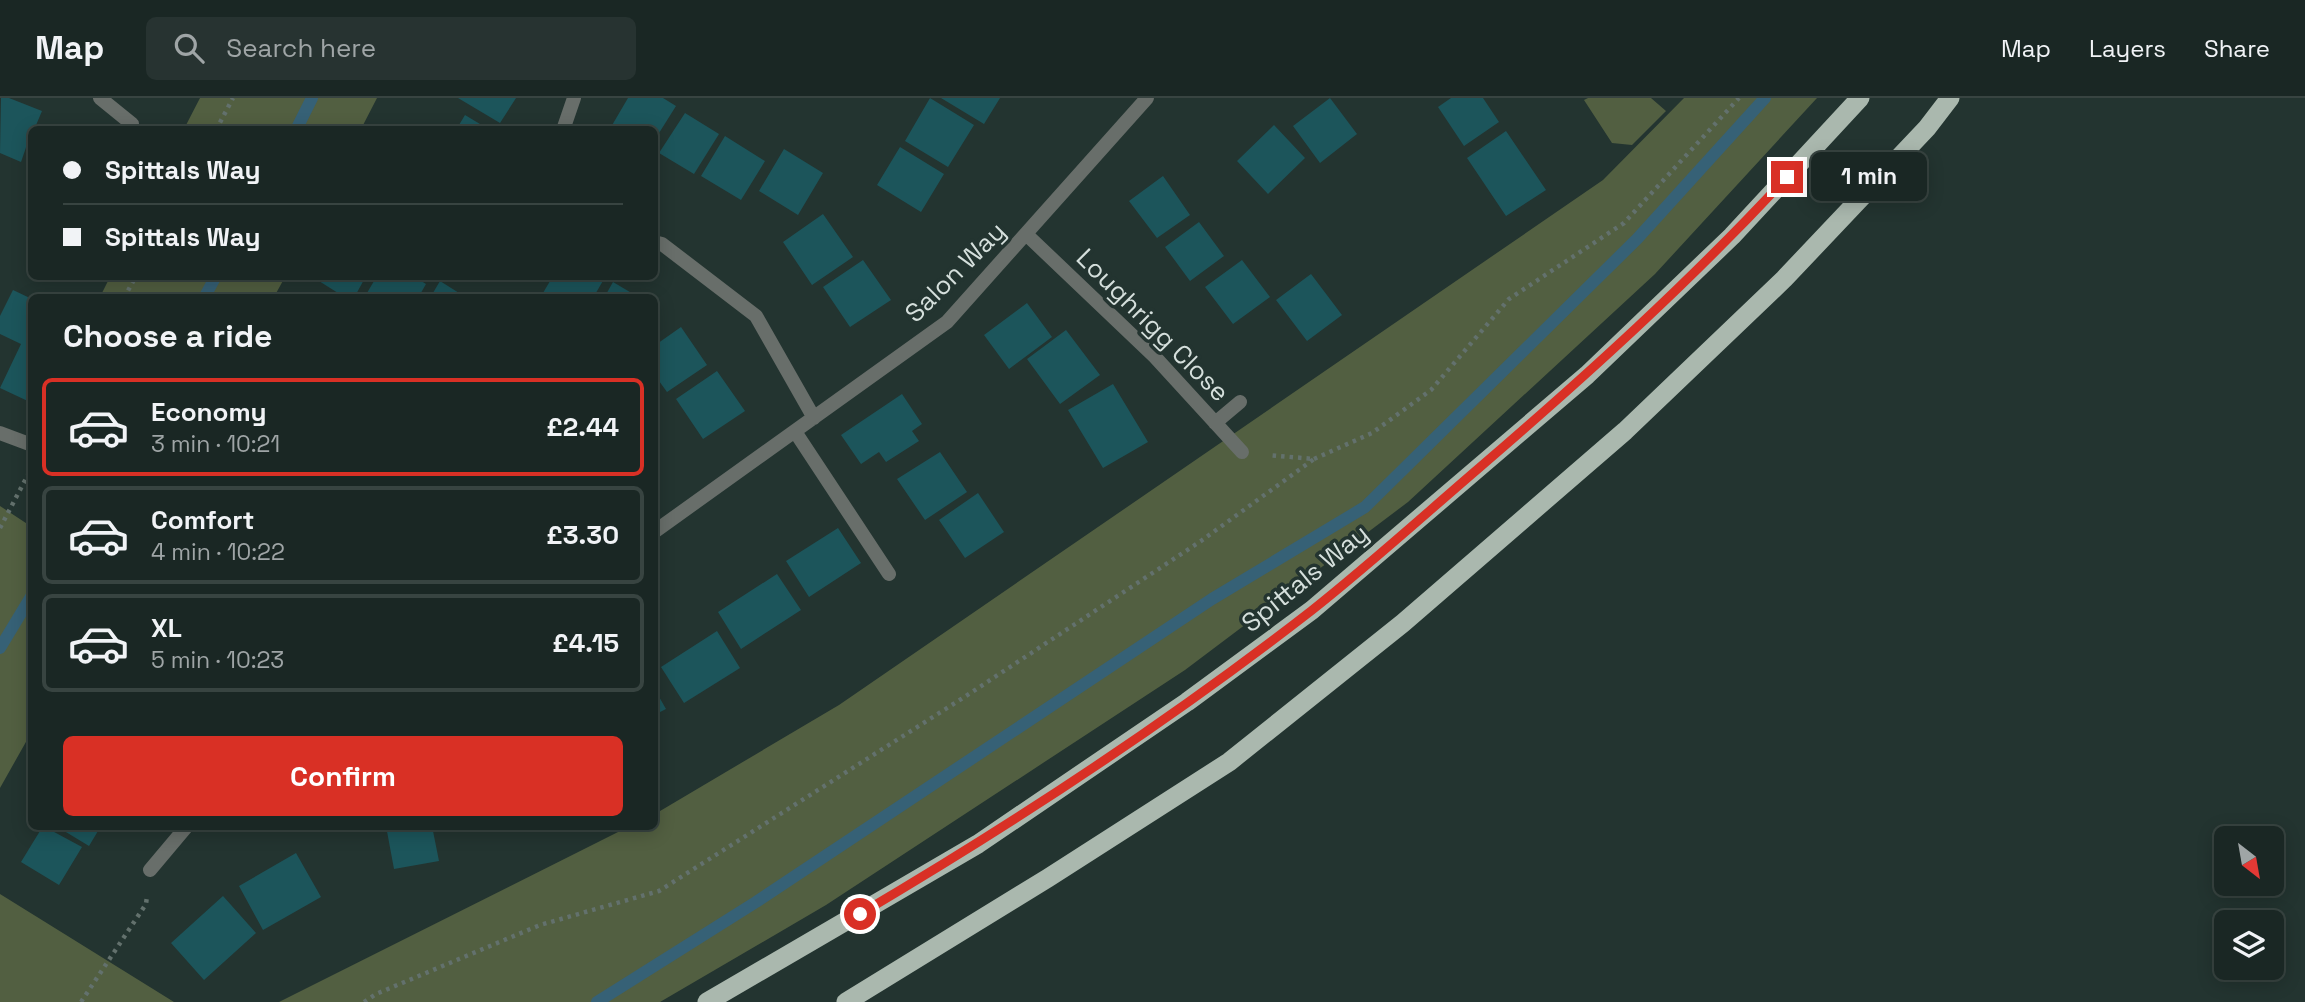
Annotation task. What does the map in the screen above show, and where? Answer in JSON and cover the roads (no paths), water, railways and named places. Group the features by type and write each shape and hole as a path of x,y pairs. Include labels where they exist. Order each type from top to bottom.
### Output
{"highway":[{"name":"Spittals Way","path":"707,1002 978,844 1187,702 1312,610 1587,375 1732,236 1860,98"},
{"path":"846,1002 1048,878 1229,762 1403,623 1625,431 1725,336 1784,279 1927,128 1950,98"}],"street":[{"path":"100,98 132,124"},
{"path":"564,126 574,98"},
{"name":"Salon Way","path":"658,530 947,322 1147,98"},
{"name":"Loughrigg Close","path":"1027,235 1155,357 1242,452"},
{"path":"658,243 756,316 814,418"},
{"path":"1215,423 1240,402"},
{"path":"0,433 28,444"},
{"path":"796,433 889,574"},
{"path":"150,870 184,830"}],"waterway":[{"path":"298,126 312,98"},
{"path":"597,1002 756,902 1212,599 1365,507 1637,239 1765,98"},
{"path":"206,294 214,280"},
{"path":"0,648 28,602"}]}
